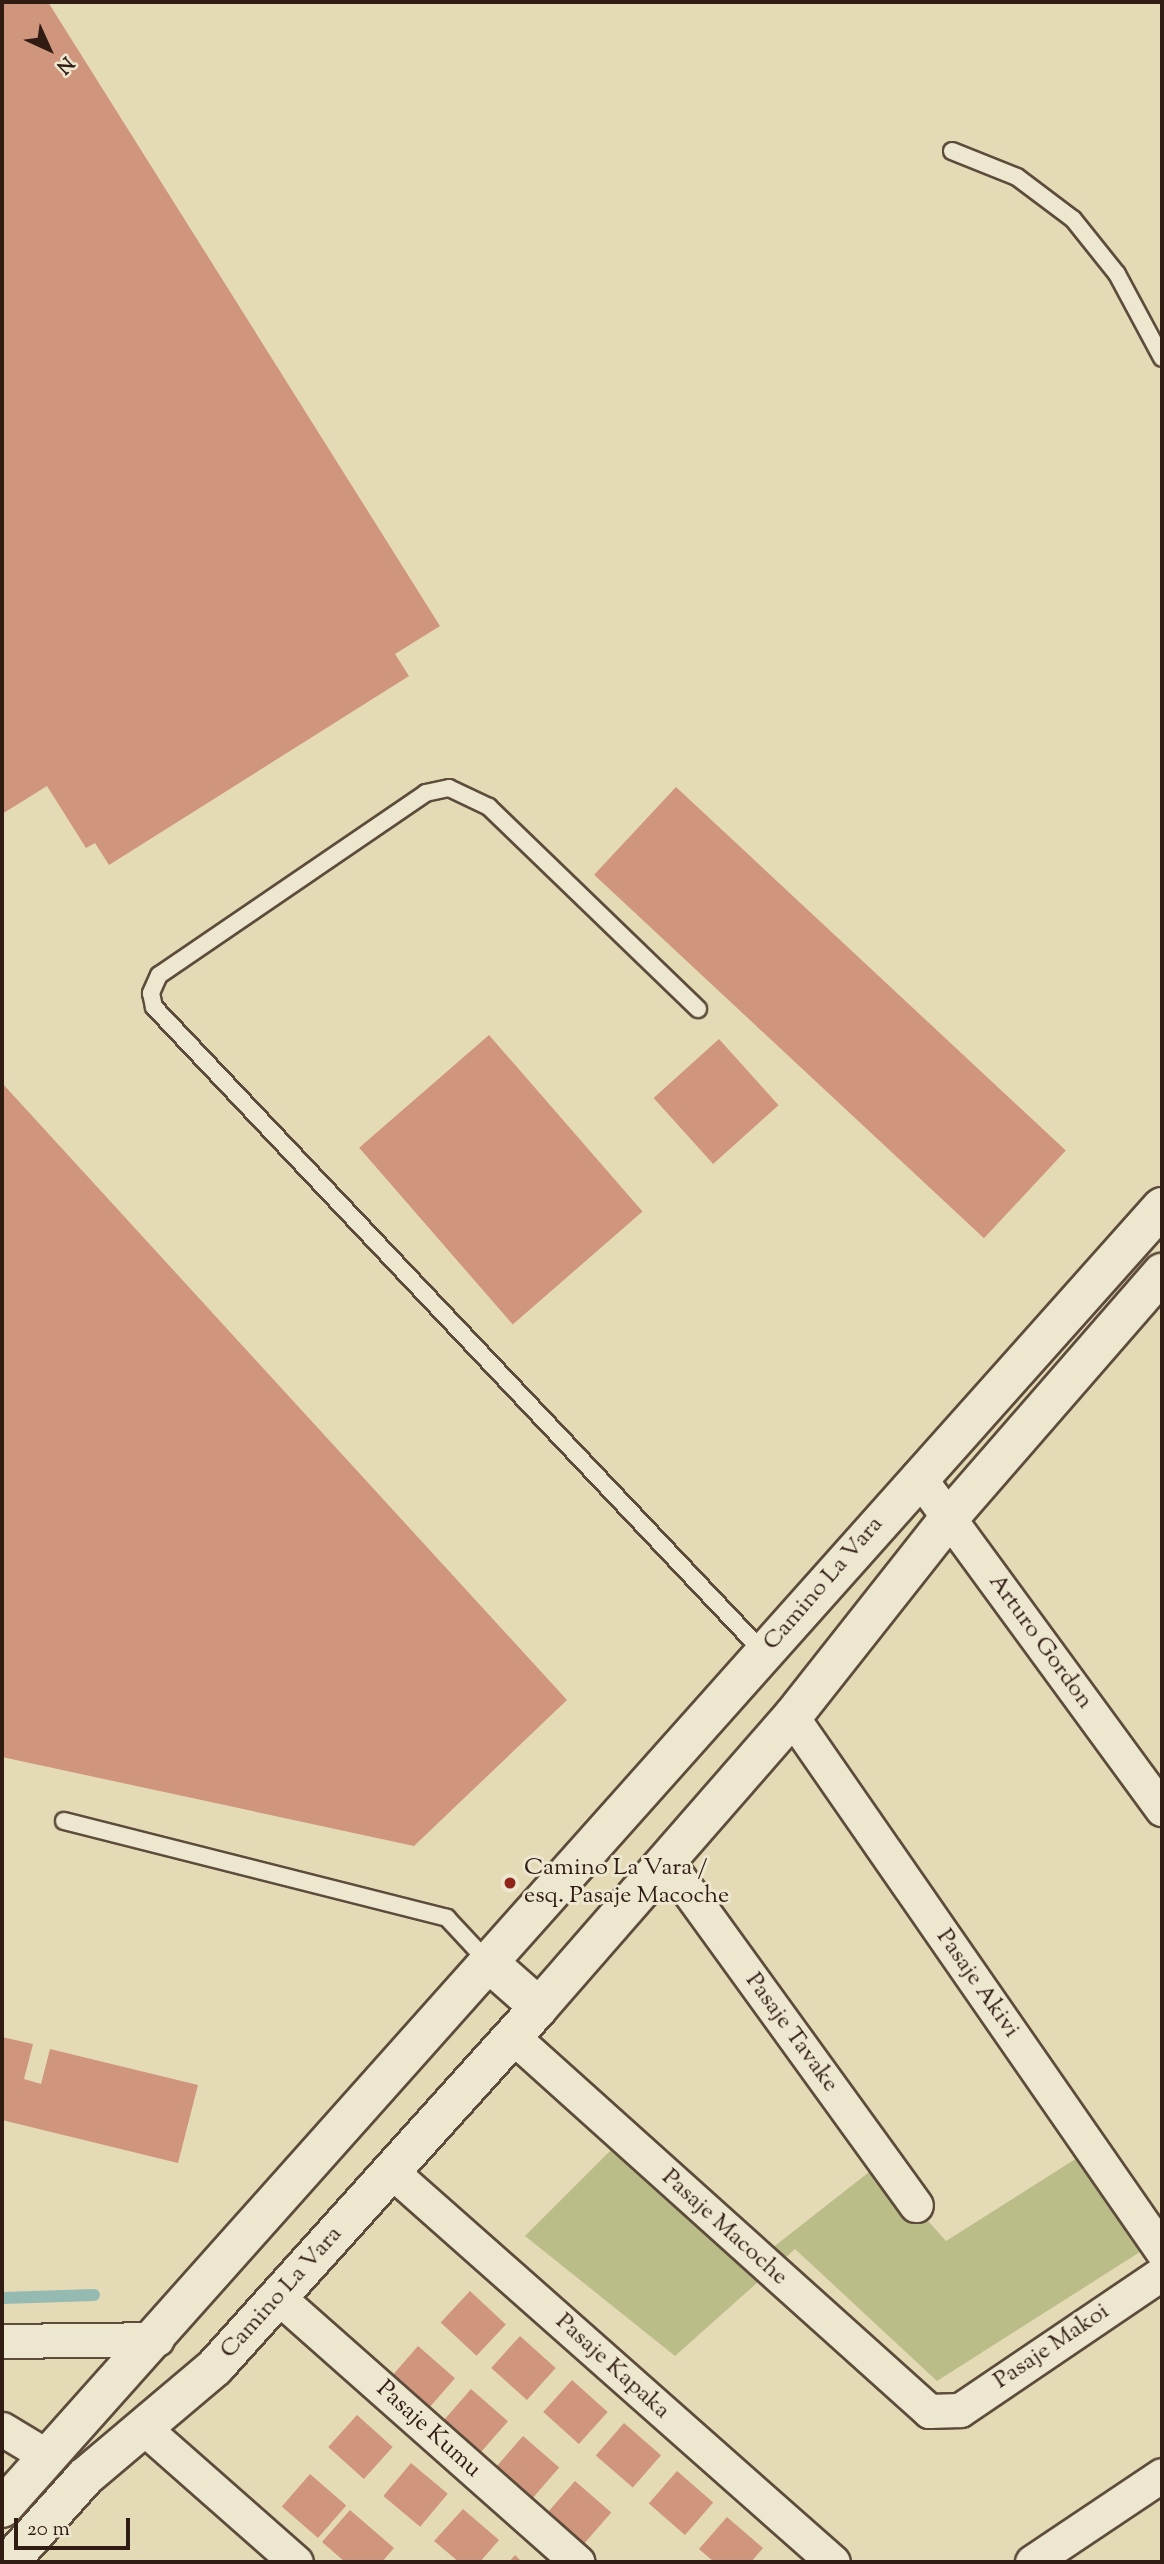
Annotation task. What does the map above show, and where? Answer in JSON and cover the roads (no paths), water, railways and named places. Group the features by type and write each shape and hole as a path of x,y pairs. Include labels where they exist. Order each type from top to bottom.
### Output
{"street":[{"name":"Camino La Vara","path":"2,2508 156,2339 918,1476 1162,1207"},
{"name":"Camino La Vara","path":"9,2562 85,2477 145,2429 215,2367 539,2007 792,1717 949,1518 1162,1273"},
{"name":"Arturo Gordon","path":"918,1476 1162,1809"},
{"name":"Pasaje Akivi","path":"792,1717 1162,2251"},
{"name":"Pasaje Tavake","path":"666,1860 916,2205"},
{"path":"488,1962 539,2007"},
{"name":"Pasaje Macoche","path":"512,2036 919,2404 940,2414"},
{"name":"Pasaje Kapaka","path":"391,2171 833,2562"},
{"name":"Pasaje Makoi","path":"940,2414 960,2410 1162,2273"},
{"name":"Pasaje Kumu","path":"278,2297 578,2562"},
{"path":"2,2341 156,2339"},
{"path":"2,2428 47,2456"},
{"path":"145,2429 296,2562"},
{"path":"1032,2562 1162,2475"}],"lane":[{"path":"952,151 1017,177 1073,219 1117,274 1162,358"},
{"path":"698,1009 489,807 449,788 426,793 170,968 150,993 154,1007 764,1653"},
{"path":"64,1821 447,1918 488,1962"}],"waterway":[{"path":"2,2298 94,2295"}],"place":[{"name":"Camino La Vara / esq. Pasaje Macoche","path":"510,1883"}]}
